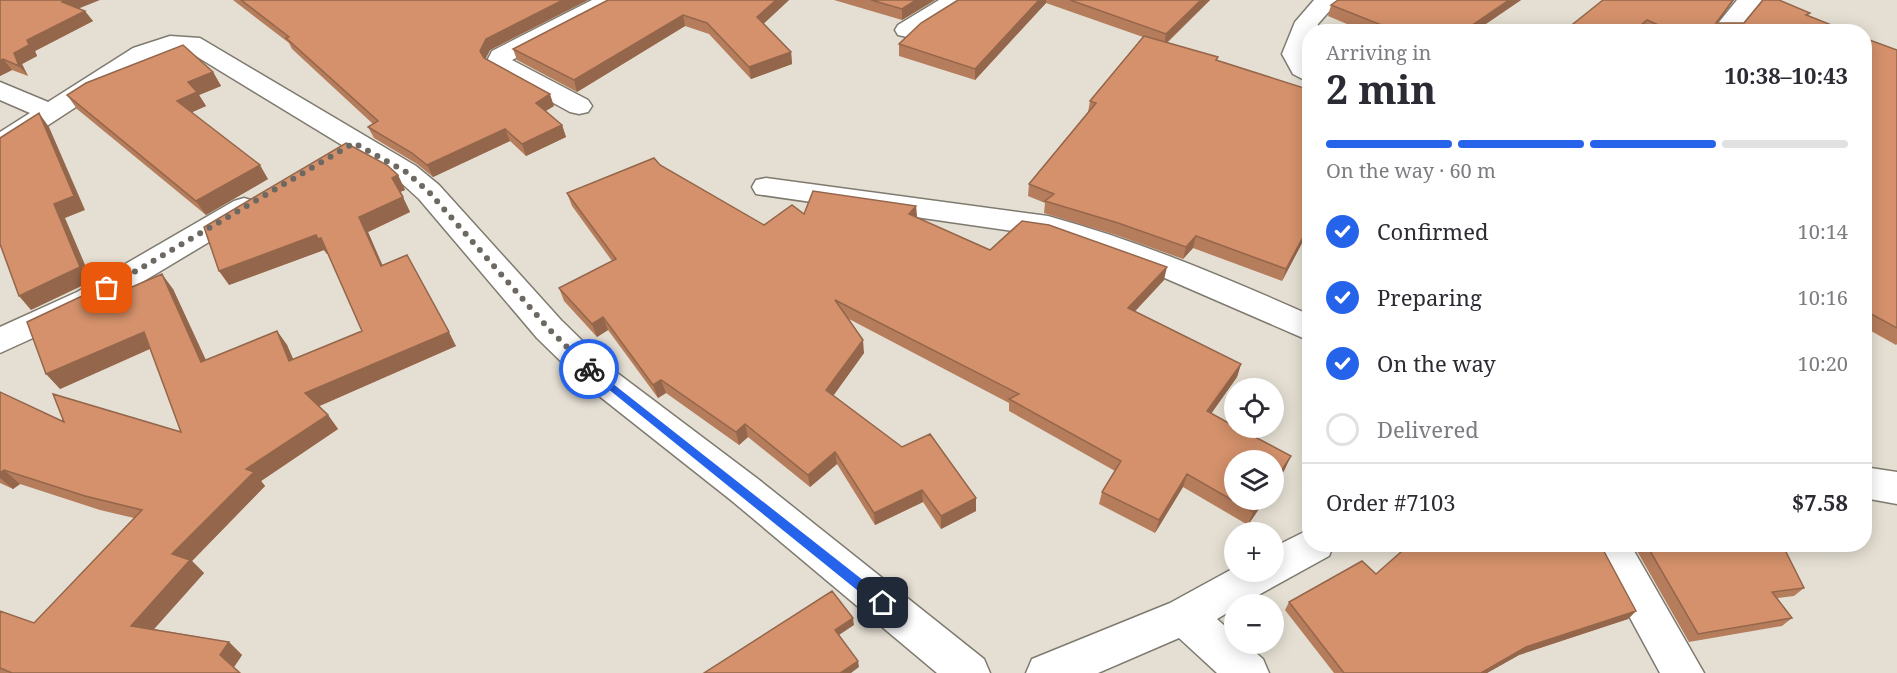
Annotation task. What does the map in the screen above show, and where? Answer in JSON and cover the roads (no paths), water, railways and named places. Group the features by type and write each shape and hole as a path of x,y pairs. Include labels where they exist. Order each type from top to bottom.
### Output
{"street":[{"path":"579,106 500,63 501,56 610,0"},
{"path":"907,30 955,0"},
{"path":"1306,24 1327,0"},
{"path":"1729,24 1750,0"},
{"path":"1302,35 1295,54 1302,69"},
{"path":"0,144 142,54 180,42 191,43 354,143 406,172 429,192 549,329 596,375 745,490 969,673"},
{"path":"0,90 49,112"},
{"path":"324,161 354,143"},
{"path":"766,187 1048,226 1091,237 1168,265 1302,325"},
{"path":"0,341 88,300 264,196"},
{"path":"1872,483 1897,488"},
{"path":"1284,561 1302,551"},
{"path":"1614,552 1683,673"},
{"path":"1047,673 1122,644 1184,616 1246,582"},
{"path":"1184,616 1248,673"}]}
